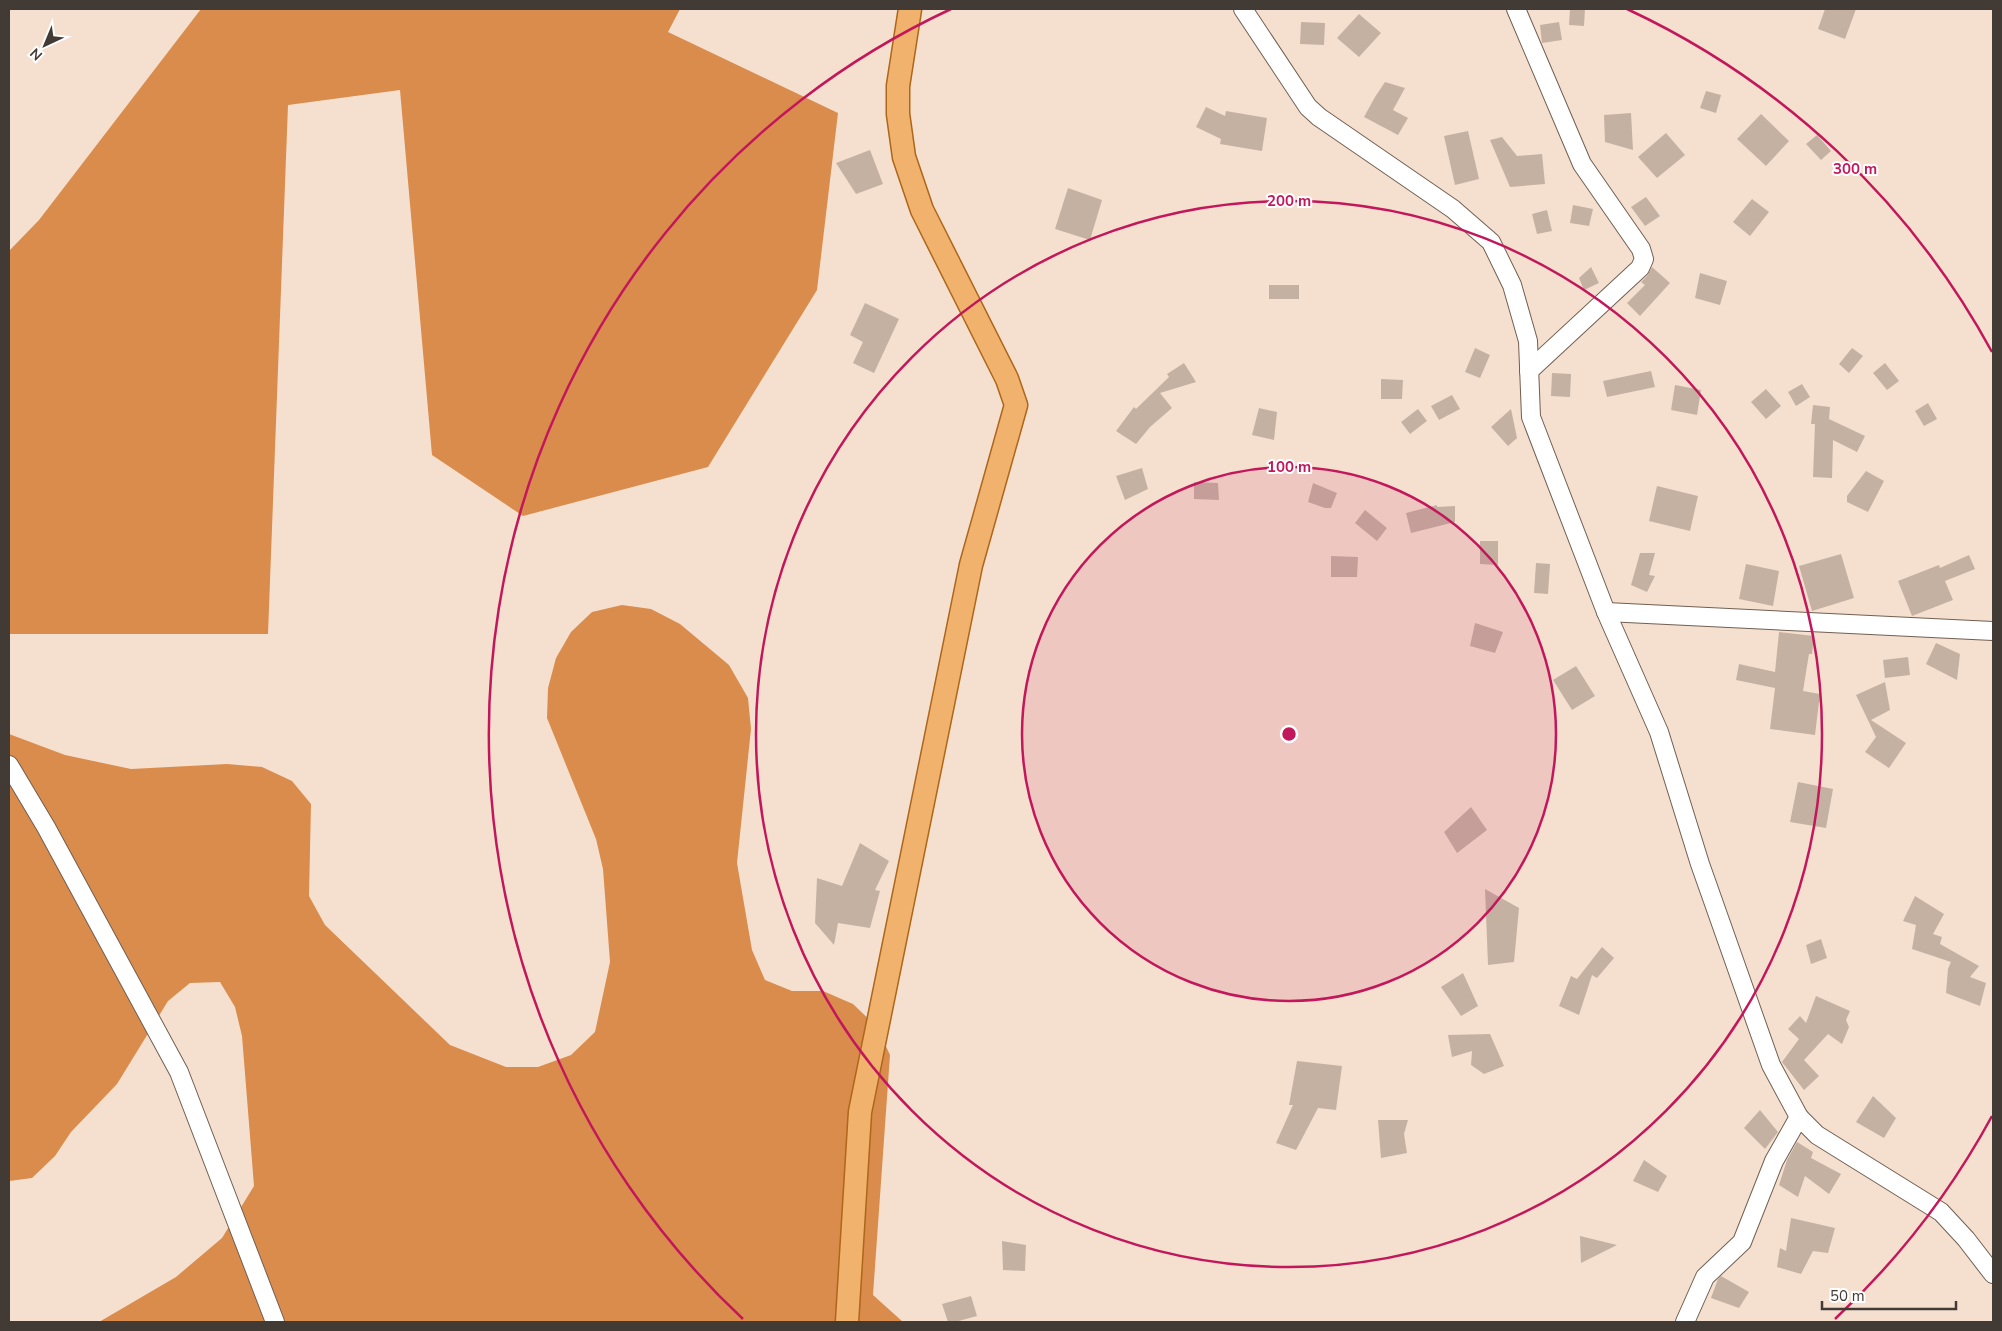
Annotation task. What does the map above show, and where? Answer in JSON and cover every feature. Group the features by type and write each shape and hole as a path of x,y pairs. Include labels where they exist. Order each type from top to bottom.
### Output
{"main road":[{"path":"847,1322 860,1112 971,565 1016,404 1008,379 922,210 904,157 898,114 898,86 910,9"}],"street":[{"path":"1243,9 1308,107 1319,117 1453,209 1491,242 1512,285 1528,341 1530,417 1606,612 1659,732 1700,864 1771,1065 1799,1116 1817,1135 1941,1212 1966,1239 1993,1274"},
{"path":"1516,9 1582,164 1641,249 1644,259 1640,268 1529,371"},
{"path":"1606,612 1993,631"},
{"path":"9,765 46,827 179,1072 275,1322"},
{"path":"1685,1322 1705,1277 1742,1242 1774,1161 1799,1116"}],"shaded area":[{"path":"201,9 680,9 668,32 838,113 817,290 708,467 523,516 432,455 400,90 288,105 268,634 9,634 9,251 39,220"},
{"path":"622,605 651,609 680,624 729,665 748,698 751,729 737,863 752,950 765,980 792,991 823,991 853,1004 877,1027 890,1055 873,1295 903,1322 99,1322 176,1277 222,1238 254,1186 242,1036 235,1007 220,982 190,983 168,1001 117,1084 71,1132 55,1156 32,1178 9,1181 9,734 65,755 131,769 227,764 262,767 292,781 311,804 309,896 325,925 450,1045 506,1067 538,1067 571,1055 595,1032 610,962 603,869 596,839 547,718 548,688 556,658 571,632 592,612"}],"building":[{"path":"1570,9 1585,9 1584,26 1569,25"},
{"path":"1825,9 1856,9 1845,39 1818,29"},
{"path":"1359,14 1381,33 1359,57 1337,38"},
{"path":"1301,22 1325,23 1324,45 1300,44"},
{"path":"1559,22 1562,40 1542,43 1540,25"},
{"path":"1385,82 1405,88 1393,110 1408,118 1398,135 1364,117"},
{"path":"1706,91 1721,95 1716,113 1700,108"},
{"path":"1206,107 1225,116 1226,111 1267,118 1262,151 1220,144 1221,139 1196,127"},
{"path":"1631,113 1633,150 1605,142 1604,115"},
{"path":"1761,114 1789,141 1766,166 1737,139"},
{"path":"1468,131 1479,179 1455,185 1444,136"},
{"path":"1666,133 1685,155 1657,178 1638,157"},
{"path":"1817,135 1831,151 1821,160 1806,144"},
{"path":"1502,137 1517,156 1542,154 1545,184 1510,187 1490,140"},
{"path":"870,150 883,184 856,194 836,163"},
{"path":"1068,188 1102,200 1090,240 1055,229"},
{"path":"1646,197 1660,216 1645,226 1631,207"},
{"path":"1752,199 1769,212 1750,236 1733,222"},
{"path":"1573,205 1593,209 1589,226 1570,223"},
{"path":"1547,210 1552,231 1537,234 1532,214"},
{"path":"1591,267 1599,283 1584,290 1579,278"},
{"path":"1652,267 1670,283 1640,316 1627,303 1645,285 1641,282"},
{"path":"1700,273 1727,281 1720,305 1695,298"},
{"path":"1269,285 1299,285 1299,299 1269,299"},
{"path":"865,303 899,319 874,373 853,363 863,342 850,335"},
{"path":"1475,348 1490,355 1480,378 1465,372"},
{"path":"1852,348 1863,356 1849,373 1839,364"},
{"path":"1184,363 1196,382 1160,393 1172,408 1150,427 1136,444 1116,431 1134,407 1136,409 1169,377 1167,374"},
{"path":"1885,363 1899,381 1887,390 1873,373"},
{"path":"1651,371 1655,387 1607,397 1603,381"},
{"path":"1552,373 1571,374 1570,397 1551,396"},
{"path":"1381,379 1403,380 1402,399 1381,399"},
{"path":"1802,384 1810,397 1796,406 1788,392"},
{"path":"1675,385 1701,390 1697,415 1671,410"},
{"path":"1766,389 1781,406 1766,419 1751,402"},
{"path":"1452,395 1460,409 1439,420 1431,406"},
{"path":"1928,403 1937,419 1924,426 1915,411"},
{"path":"1813,405 1830,407 1829,419 1865,436 1857,452 1833,440 1832,478 1813,477 1815,424 1811,424"},
{"path":"1259,408 1277,412 1274,440 1252,435"},
{"path":"1418,409 1427,421 1410,434 1401,422"},
{"path":"1511,409 1517,438 1508,446 1491,427"},
{"path":"1142,468 1148,489 1125,500 1116,476"},
{"path":"1866,471 1884,481 1868,512 1847,502 1847,496"},
{"path":"1194,482 1218,483 1219,500 1194,499"},
{"path":"1313,483 1337,493 1331,508 1325,508 1308,502"},
{"path":"1657,486 1698,496 1690,531 1649,521"},
{"path":"1437,505 1437,507 1455,506 1455,522 1411,533 1406,513"},
{"path":"1365,510 1387,528 1377,541 1355,523"},
{"path":"1480,541 1498,541 1498,565 1480,564"},
{"path":"1640,553 1655,553 1649,575 1655,576 1647,592 1631,585"},
{"path":"1841,554 1854,598 1812,611 1799,566"},
{"path":"1969,555 1975,569 1945,581 1953,600 1912,616 1898,581 1939,565 1940,568"},
{"path":"1331,556 1358,557 1357,577 1331,577"},
{"path":"1536,563 1550,564 1548,594 1534,593"},
{"path":"1746,564 1779,571 1773,606 1739,599"},
{"path":"1475,623 1503,632 1495,653 1470,646"},
{"path":"1779,632 1814,636 1812,654 1809,654 1803,691 1820,694 1815,735 1770,729 1775,688 1736,680 1739,664 1775,672"},
{"path":"1936,643 1960,654 1957,680 1926,664"},
{"path":"1908,657 1910,675 1885,678 1883,660"},
{"path":"1576,666 1595,696 1572,710 1553,680"},
{"path":"1885,682 1890,710 1871,720 1906,743 1889,768 1865,752 1876,737 1856,695"},
{"path":"1798,782 1833,789 1826,828 1790,822"},
{"path":"1471,807 1487,830 1457,853 1444,832"},
{"path":"860,843 889,861 875,890 880,891 870,928 838,923 834,945 815,923 817,878 842,886"},
{"path":"1485,889 1519,908 1514,962 1488,965"},
{"path":"1915,896 1944,914 1933,934 1942,937 1940,944 1979,966 1970,977 1986,983 1980,1006 1946,993 1948,969 1951,962 1912,949 1916,925 1903,921"},
{"path":"1821,939 1827,958 1811,964 1806,945"},
{"path":"1602,947 1614,958 1597,978 1592,975 1579,1015 1559,1006 1571,976 1577,979"},
{"path":"1463,973 1478,1006 1461,1016 1441,987"},
{"path":"1816,996 1850,1011 1846,1020 1849,1027 1842,1044 1828,1034 1804,1060 1819,1076 1804,1090 1782,1062 1799,1039 1788,1029 1800,1016 1806,1023"},
{"path":"1490,1034 1504,1066 1484,1074 1471,1065 1472,1051 1452,1057 1448,1035"},
{"path":"1297,1061 1342,1066 1336,1110 1318,1108 1296,1150 1276,1143 1293,1105 1289,1105"},
{"path":"1873,1096 1896,1118 1884,1138 1856,1122"},
{"path":"1760,1110 1778,1132 1765,1149 1744,1128"},
{"path":"1378,1120 1408,1120 1404,1134 1407,1153 1381,1158"},
{"path":"1797,1142 1813,1152 1811,1158 1841,1174 1829,1194 1805,1176 1798,1197 1779,1185 1787,1160"},
{"path":"1644,1160 1667,1176 1658,1192 1633,1181"},
{"path":"1791,1218 1835,1228 1828,1253 1813,1251 1801,1274 1777,1267 1780,1248 1786,1251"},
{"path":"1580,1236 1617,1245 1581,1263"},
{"path":"1002,1241 1026,1245 1025,1271 1003,1270"},
{"path":"1721,1276 1749,1292 1739,1308 1711,1298"},
{"path":"971,1296 977,1316 948,1322 942,1304"}]}
